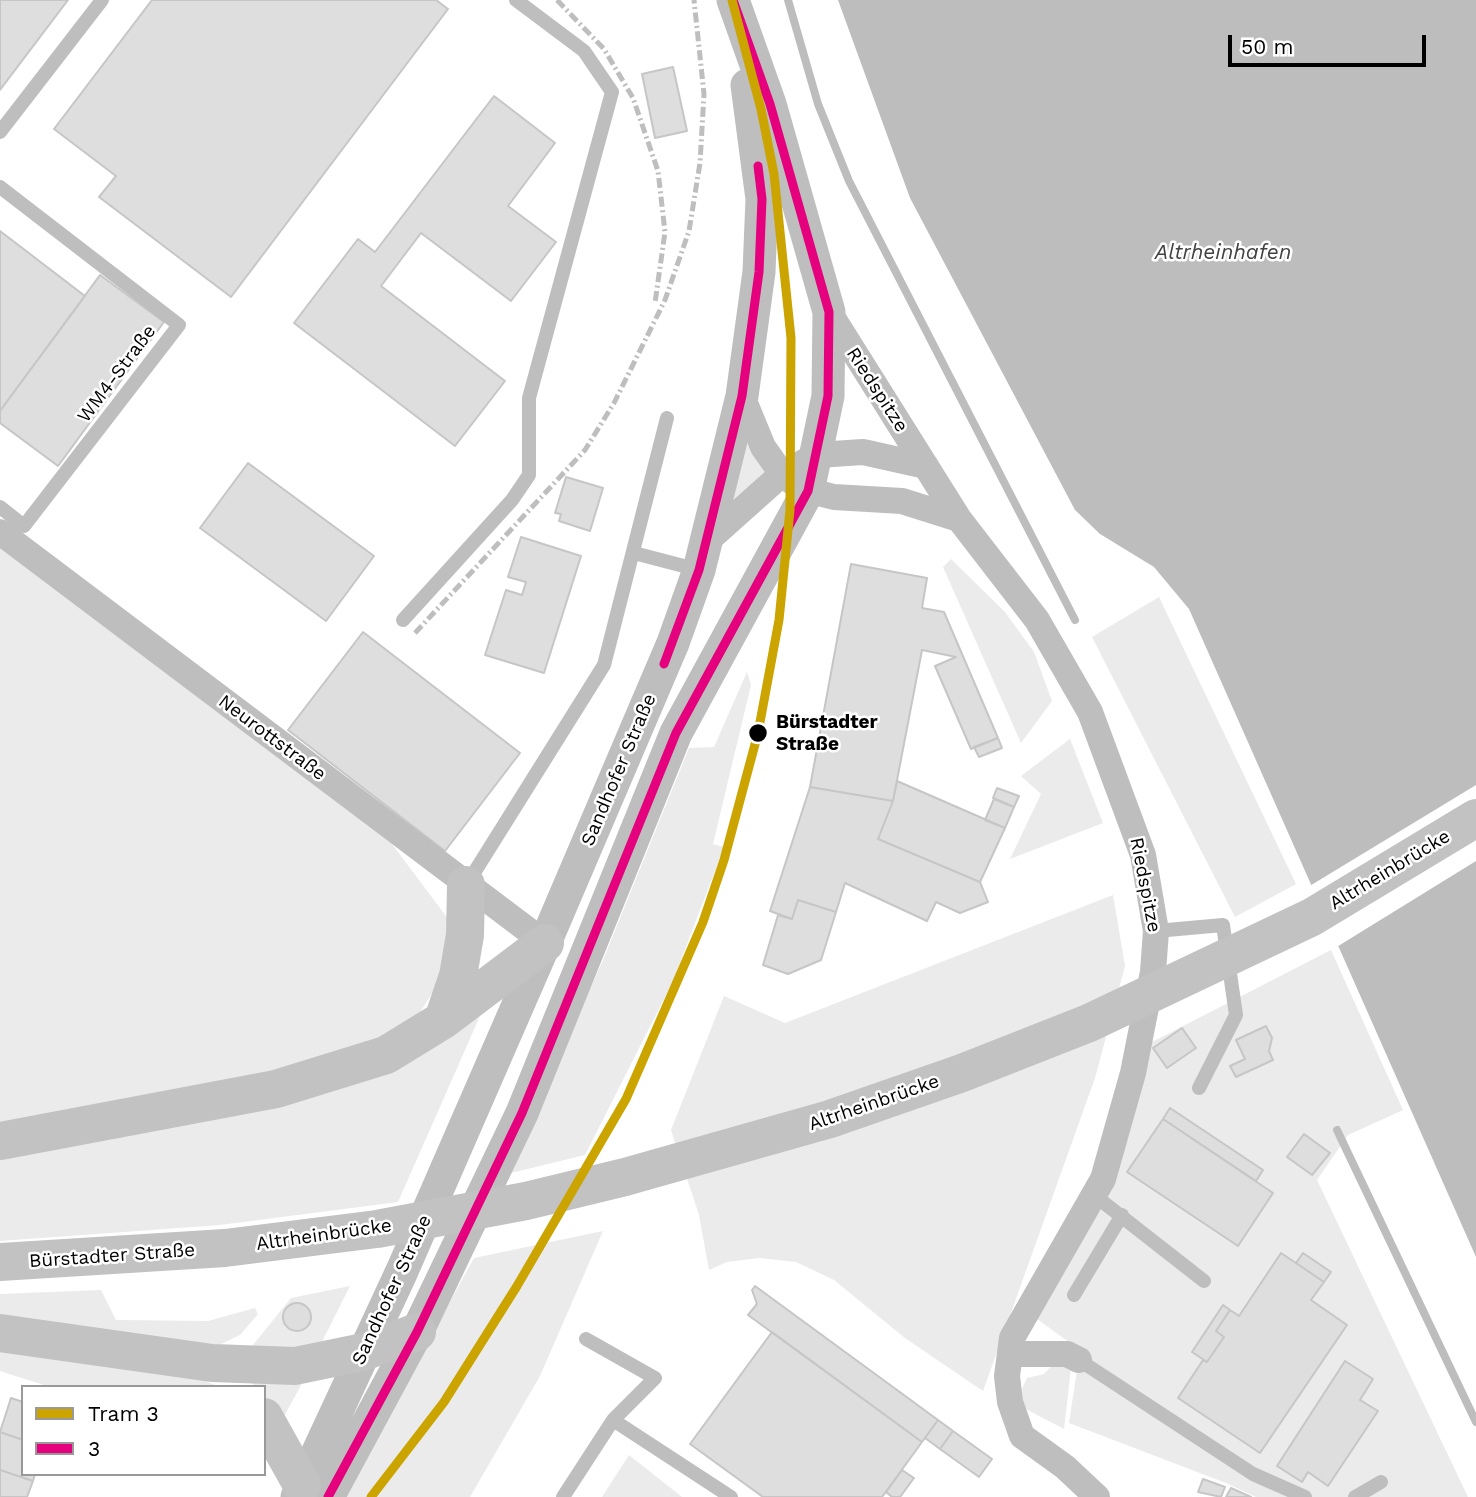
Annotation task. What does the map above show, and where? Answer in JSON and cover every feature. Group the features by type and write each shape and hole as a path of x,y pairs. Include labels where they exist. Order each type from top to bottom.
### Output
{"main road":[{"name":"Altrheinbrücke","path":"225,1248 377,1229 526,1201 625,1177 830,1119 962,1073 1101,1017 1312,917 1476,818"},
{"path":"443,1020 458,976 465,935 466,885"},
{"path":"0,1142 276,1089 386,1055 443,1020 545,943"},
{"name":"Bürstadter Straße","path":"0,1262 225,1248"},
{"path":"0,1333 225,1375 295,1366 363,1352 417,1332"},
{"path":"266,1420 309,1493"}],"street":[{"name":"Sandhofer Straße","path":"309,1493 417,1332 522,1113 676,733 795,483 817,455 828,396 829,313 770,104 732,0"},
{"name":"Sandhofer Straße","path":"309,1493 363,1352 402,1271 673,643 703,556 742,396 759,272 762,198 749,95 732,0"},
{"name":"Riedspitze","path":"829,313 959,519 1037,620 1090,712 1143,855 1156,931 1153,972 1133,1073 1103,1179 1012,1338 1007,1376 1010,1402 1023,1436 1065,1467 1097,1497"},
{"path":"742,396 755,432 795,483 834,497 902,500 959,519"},
{"name":"Riedspitze","path":"817,455 863,452 926,466"},
{"path":"703,556 795,483"},
{"name":"Neurottstraße","path":"12,529 466,885 545,943"},
{"path":"545,943 584,959"},
{"path":"1010,1354 1067,1354 1079,1360"}],"lane":[{"path":"0,132 102,0"},
{"path":"403,620 512,500 529,475 529,398 612,92 584,51 516,0"},
{"name":"WM4-Straße","path":"0,187 179,325 12,529"},
{"path":"466,885 604,665 667,418"},
{"path":"0,507 12,529"},
{"path":"634,553 703,556"},
{"path":"1156,931 1223,925 1236,1015 1199,1088"},
{"path":"1094,1195 1204,1281"},
{"path":"1074,1295 1122,1215"},
{"path":"563,1497 612,1420 655,1378 586,1339"},
{"path":"1079,1360 1253,1474 1305,1497"},
{"path":"612,1420 731,1497"},
{"path":"1355,1497 1381,1482"}],"shaded area":[{"path":"746,443 768,473 731,508"},
{"path":"0,546 392,844 455,928 440,981 417,1017 366,1045 273,1072 0,1123"},
{"path":"951,559 1005,612 1034,652 1052,701 1021,743 943,567"},
{"path":"1159,597 1296,884 1235,917 1092,637"},
{"path":"747,672 751,685 713,844 724,847 673,981 585,1155 507,1174 603,960 689,748 714,747"},
{"path":"1070,739 1103,823 1010,859 1041,794 1021,776"},
{"path":"1113,895 1125,966 1095,1078 983,1391 905,1338 834,1280 796,1262 759,1258 727,1262 709,1270 699,1215 671,1130 724,996 785,1023"},
{"path":"1331,950 1403,1110 1348,1135 1317,1180 1468,1497 1256,1497 1069,1423 1080,1350 1037,1319 1150,1043"},
{"path":"480,1016 398,1202 220,1225 0,1241 0,1152 395,1067"},
{"path":"603,1231 540,1376 470,1497 342,1497 474,1258"},
{"path":"350,1286 318,1350 248,1351 291,1298"},
{"path":"101,1290 116,1320 208,1321 255,1308 258,1314 240,1335 217,1346 0,1317 0,1294"},
{"path":"0,1346 188,1374 215,1385 44,1385 0,1371"},
{"path":"1055,1362 1071,1368 1064,1429 1022,1407 1022,1389 1027,1378 1044,1374"},
{"path":"243,1375 306,1376 282,1420 266,1399 266,1385 254,1385"},
{"path":"629,1455 682,1497 602,1497"}],"water":[{"name":"Altrheinhafen","path":"838,0 1476,0 1476,1257 1189,609 1154,567 1100,534 1075,510 910,198"}],"pier":[{"path":"1476,785 1476,861 1335,948 1308,887"}],"building":[{"path":"0,0 68,0 0,90"},
{"path":"152,0 436,0 448,9 231,297 99,197 116,176 54,129"},
{"path":"673,67 687,131 655,138 642,74"},
{"path":"494,96 555,143 508,206 556,242 511,301 421,233 381,286 505,381 455,446 294,323 358,239 375,252"},
{"path":"0,231 85,296 0,411"},
{"path":"100,275 164,322 58,466 0,423 0,411"},
{"path":"248,463 374,556 326,621 200,528"},
{"path":"566,477 603,488 590,531 559,521 561,514 555,513"},
{"path":"521,537 581,556 544,673 485,655 506,590 522,595 526,582 508,577"},
{"path":"851,564 927,578 922,608 944,612 998,738 971,749 935,666 956,657 922,650 893,801 810,787"},
{"path":"363,632 520,753 445,851 288,730"},
{"path":"998,738 1002,748 979,757 974,747"},
{"path":"897,781 1005,828 980,882 878,839 893,801"},
{"path":"810,787 893,801 878,839 980,882 988,902 960,913 936,902 927,921 845,883 836,912 798,900 792,919 770,911"},
{"path":"997,788 1019,796 1014,807 993,798"},
{"path":"994,799 1014,807 1005,828 985,820"},
{"path":"798,900 836,912 821,960 788,974 763,965 778,915 792,919"},
{"path":"1266,1026 1272,1038 1269,1051 1273,1060 1236,1077 1230,1066 1245,1059 1236,1040"},
{"path":"1182,1028 1196,1048 1167,1068 1153,1048"},
{"path":"1170,1108 1263,1170 1256,1181 1163,1119"},
{"path":"1163,1119 1273,1193 1238,1246 1127,1172"},
{"path":"1304,1134 1330,1153 1312,1175 1287,1157"},
{"path":"1281,1253 1324,1282 1311,1300 1347,1325 1260,1453 1178,1398 1203,1360 1207,1362 1224,1337 1216,1331 1230,1310 1239,1316"},
{"path":"1303,1253 1331,1272 1324,1282 1296,1263"},
{"path":"755,1286 938,1420 922,1442 748,1315 757,1304 752,1290"},
{"path":"297,1303 307,1307 311,1317 307,1327 297,1331 287,1327 283,1317 287,1307"},
{"path":"1223,1305 1230,1310 1216,1331 1224,1337 1207,1362 1192,1352"},
{"path":"772,1332 922,1442 882,1497 763,1497 690,1444"},
{"path":"1345,1361 1373,1379 1360,1400 1378,1411 1328,1486 1308,1472 1302,1482 1277,1466"},
{"path":"11,1398 21,1401 21,1439 0,1432"},
{"path":"938,1420 953,1431 940,1449 925,1438"},
{"path":"953,1431 992,1459 979,1477 940,1449"},
{"path":"0,1432 21,1439 21,1476 34,1476 33,1481 0,1470"},
{"path":"0,1470 33,1481 27,1497 0,1497"},
{"path":"902,1470 914,1478 900,1497 892,1497 886,1492"},
{"path":"1203,1479 1225,1487 1221,1497 1198,1492"},
{"path":"1231,1488 1251,1497 1226,1497"}],"waterway":[{"path":"788,0 818,104 849,181 1075,620"},
{"path":"1337,1130 1476,1422"}],"railway":[{"path":"557,0 604,49 633,98 658,171 665,232 655,303"},
{"path":"415,633 585,450 614,403 665,300 689,231 700,163 704,94 694,0"}],"tram line":[{"name":"3","path":"371,1497 444,1402 517,1286 626,1099 703,922 724,860 758,733 779,620 790,510 791,338 774,174 761,109 732,0"}],"transit line":[{"name":"3","path":"328,1497 417,1332 522,1113 676,733 808,491 828,396 829,312 770,104 733,0"},
{"name":"3","path":"664,664 699,570 742,396 759,272 762,199 758,166"}],"place":[{"name":"Bürstadter Straße","path":"758,733"}]}
